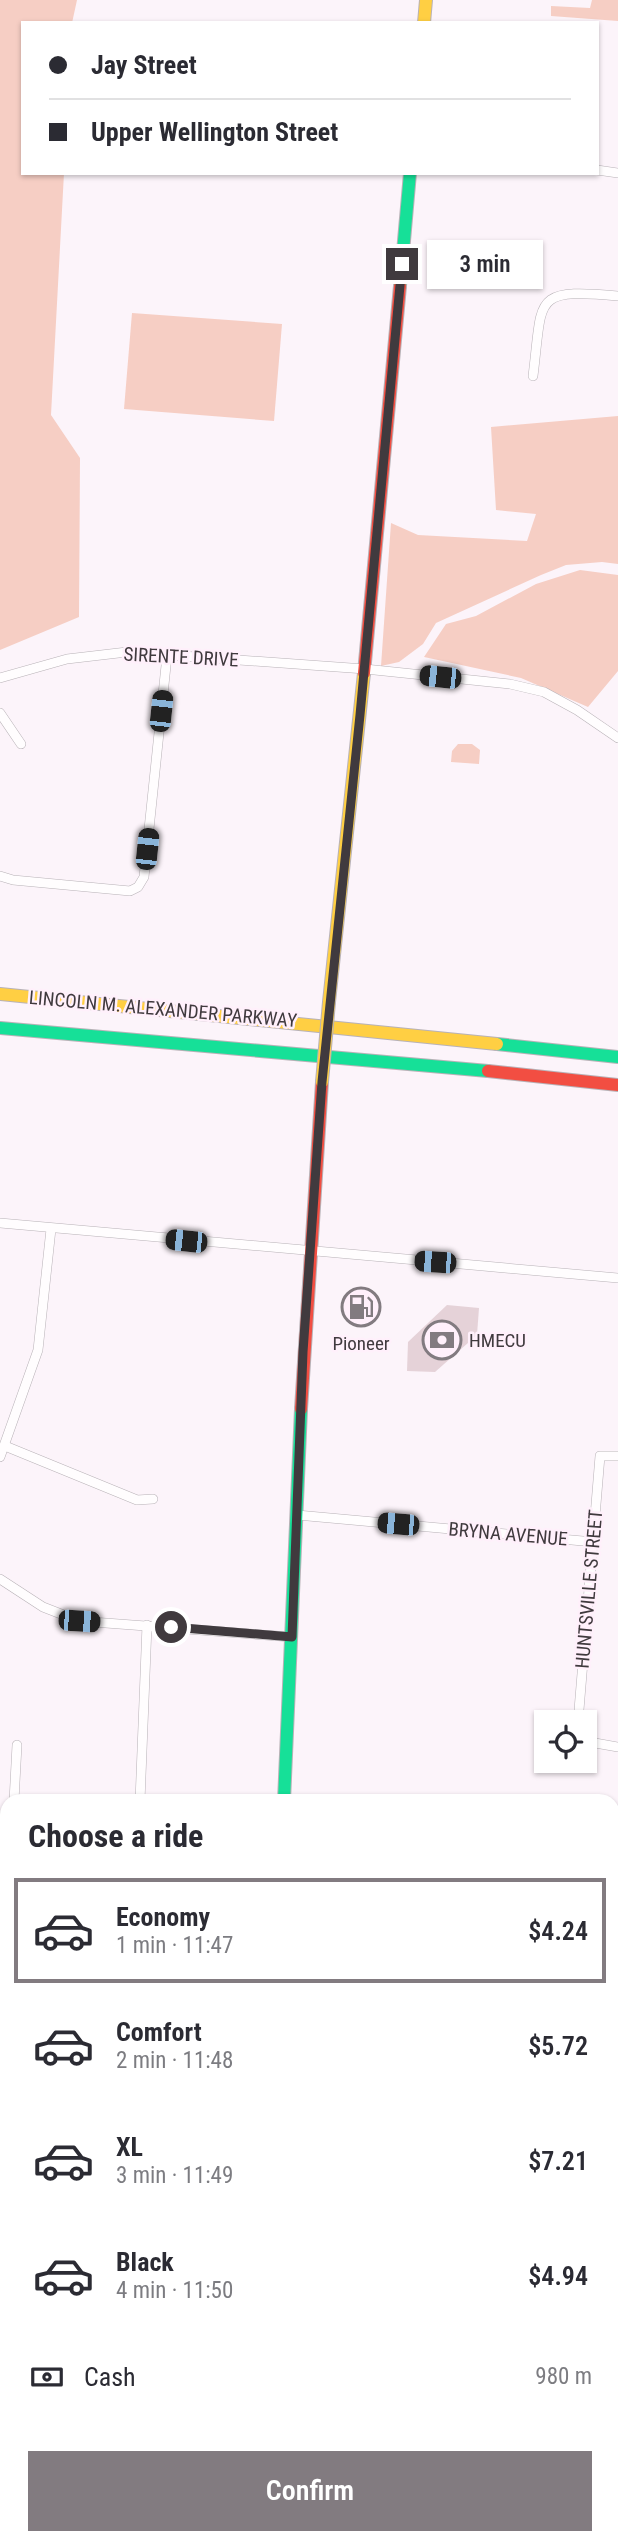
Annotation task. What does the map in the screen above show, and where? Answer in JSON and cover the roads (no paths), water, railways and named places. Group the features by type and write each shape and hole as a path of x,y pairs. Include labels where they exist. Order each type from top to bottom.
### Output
{"main road":[{"path":"424,21 426,0"},
{"path":"284,1794 310,1252 322,1082 365,669 410,175"},
{"name":"LINCOLN M. ALEXANDER PARKWAY","path":"0,994 273,1019 618,1057"},
{"name":"LINCOLN M. ALEXANDER PARKWAY","path":"0,1028 437,1065 618,1085"}],"street":[{"path":"599,170 618,173"},
{"path":"533,376 541,309 552,297 574,292 618,296"},
{"name":"SIRENTE DRIVE","path":"0,678 68,659 127,652 365,669 510,684 544,692 577,710 618,738"},
{"path":"0,876 13,880 130,891 138,887 144,877 167,656"},
{"path":"0,713 21,744"},
{"path":"0,1223 618,1278"},
{"path":"0,1457 38,1350 51,1229"},
{"path":"5,1446 137,1500 153,1499"},
{"name":"HUNTSVILLE STREET","path":"579,1710 600,1455 618,1456"},
{"name":"BRYNA AVENUE","path":"297,1515 594,1542"},
{"path":"0,1579 43,1607 79,1621 292,1637"},
{"path":"140,1794 147,1625"},
{"path":"597,1743 618,1747"},
{"path":"14,1794 17,1745"}],"place":[{"name":"Pioneer","path":"361,1307"},
{"name":"HMECU","path":"442,1340"}]}
